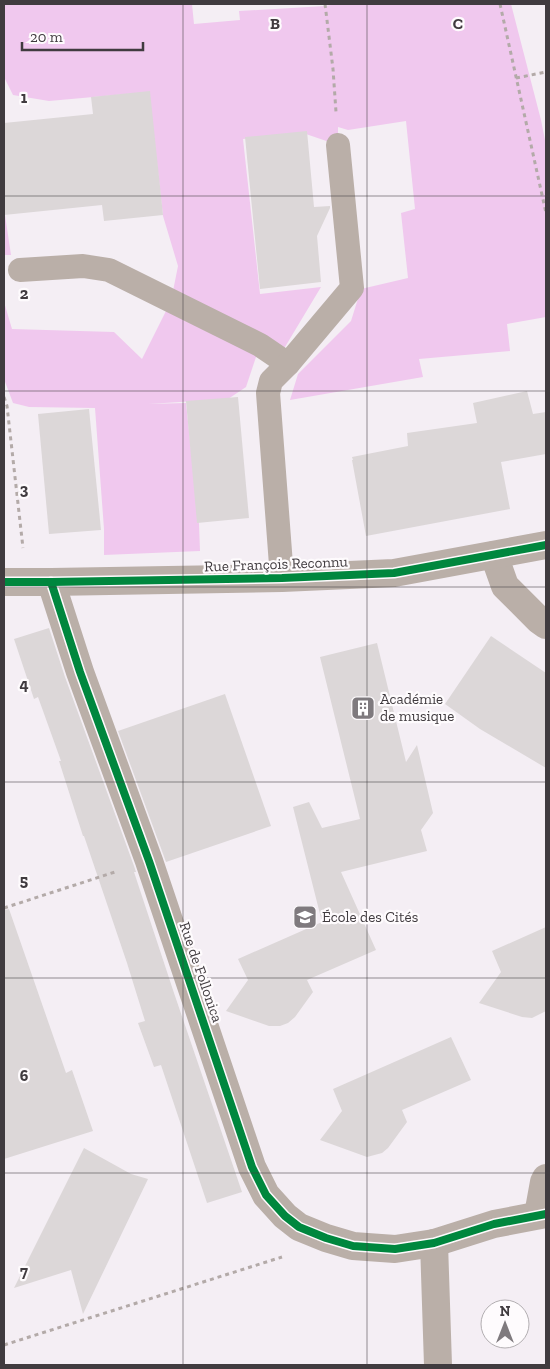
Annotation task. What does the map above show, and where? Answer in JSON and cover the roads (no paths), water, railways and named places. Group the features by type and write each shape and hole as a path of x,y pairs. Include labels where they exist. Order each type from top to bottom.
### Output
{"street":[{"name":"Rue François Reconnu","path":"27,582 282,578 394,573 546,545"},
{"path":"494,555 505,586 546,625"},
{"name":"Rue de Follonica","path":"27,582 80,672 149,861 252,1168 266,1195 299,1227 353,1246 395,1248 434,1243 494,1224 542,1214"},
{"path":"542,1214 544,1182 546,1178"},
{"path":"434,1243 438,1365"}],"lane":[{"name":"Rue François Reconnu","path":"282,578 268,393 271,381 288,364 352,288 339,150"},
{"path":"20,270 83,266 109,270 254,342 288,364"}],"place":[{"name":"Académie de musique","path":"363,708"},
{"name":"École des Cités","path":"305,917"}]}
